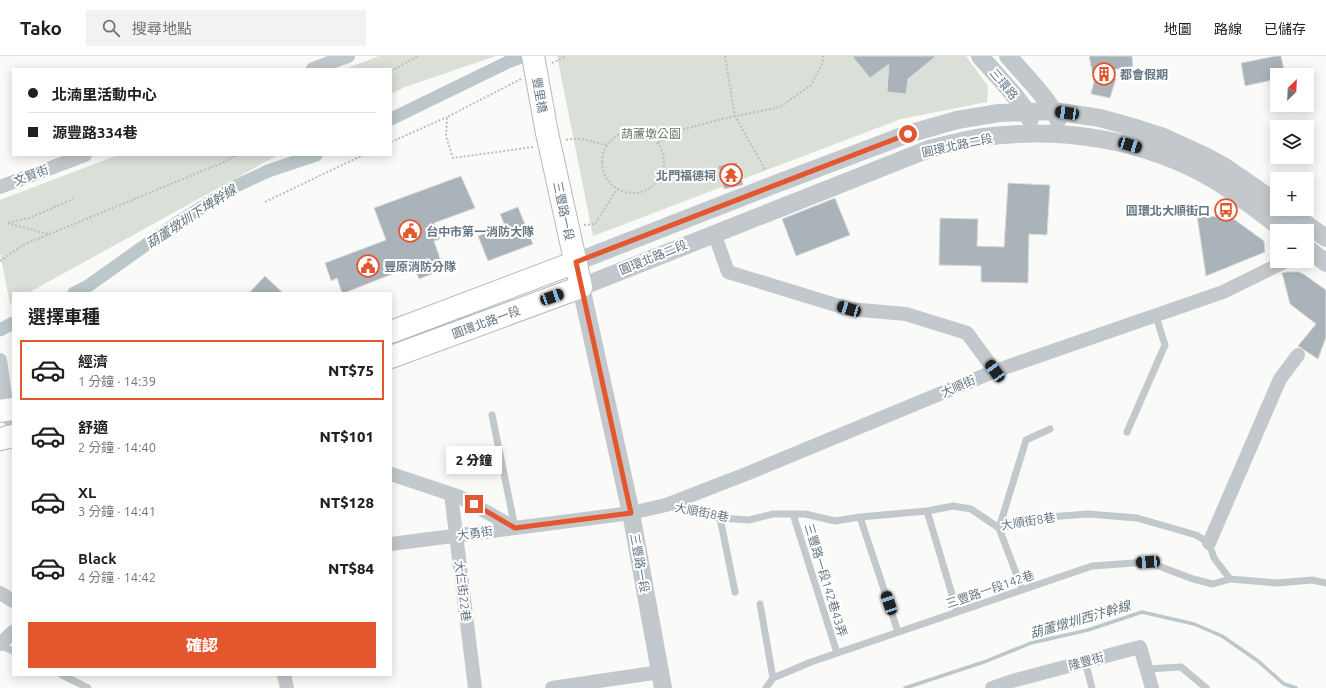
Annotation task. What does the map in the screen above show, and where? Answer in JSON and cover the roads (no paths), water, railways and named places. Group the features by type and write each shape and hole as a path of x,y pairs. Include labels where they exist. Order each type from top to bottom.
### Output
{"main road":[{"name":"豐里橋","path":"542,60 549,139"},
{"name":"三豐路一段","path":"549,139 567,228 581,286"},
{"name":"圓環北路一段","path":"392,332 576,262"},
{"name":"圓環北路一段","path":"392,357 581,286"},
{"path":"0,439 12,436"}],"street":[{"path":"316,68 348,56"},
{"name":"三環路","path":"980,56 1027,112 1037,134"},
{"name":"三環路","path":"1008,56 1054,111 1065,135"},
{"name":"圓環北路二段","path":"576,262 908,134 957,120 998,113 1054,111 1120,123 1169,140 1205,156 1225,167 1270,198"},
{"name":"圓環北路二段","path":"581,286 929,149 976,138 1019,134 1065,135 1106,140 1130,145 1178,161 1206,175 1232,191 1276,224"},
{"name":"文賢街","path":"0,187 81,156"},
{"path":"1295,216 1322,235 1314,243"},
{"path":"714,233 728,272 849,309 906,314 967,333 995,371"},
{"path":"1314,254 1326,263"},
{"name":"大順街","path":"631,513 666,505 746,474 995,371 1223,292 1272,268"},
{"name":"三豐路一段","path":"581,286 631,513 662,680"},
{"path":"1209,543 1280,379 1298,355"},
{"path":"0,360 8,414"},
{"path":"392,474 460,497 515,528"},
{"name":"大仁街22巷","path":"451,494 476,688"},
{"name":"大勇街","path":"392,544 631,513"},
{"path":"0,593 12,599"},
{"path":"0,644 12,633"},
{"name":"隆豐街","path":"992,688 1014,684 1140,647 1152,688"},
{"path":"284,676 287,688"},
{"path":"552,688 662,680"}],"lane":[{"path":"1127,432 1166,345 1156,316"},
{"path":"492,415 515,528"},
{"path":"1022,589 999,528 1026,440 1050,429"},
{"name":"大順街8巷","path":"666,505 720,518 749,520 773,514 805,514 834,521 927,511 953,506 972,509 999,528 1048,517 1095,514 1137,518 1196,535 1209,543"},
{"path":"927,511 957,611"},
{"name":"三豐路一段142巷43弄","path":"793,514 837,653"},
{"path":"860,517 898,632"},
{"path":"720,518 735,592"},
{"path":"1209,543 1214,558 1230,579 1277,583 1312,580 1326,583"},
{"name":"三豐路一段142巷","path":"773,678 811,662 1092,566 1148,562 1193,579 1213,584 1230,579"},
{"path":"760,604 773,678 766,688"},
{"path":"0,644 12,650"},
{"path":"1085,662 1092,688"},
{"path":"1147,669 1181,666 1206,688"},
{"path":"64,676 85,687"}],"waterway":[{"name":"葫蘆墩圳下埤幹線","path":"392,119 508,62 524,56"},
{"name":"葫蘆墩圳下埤幹線","path":"76,292 88,286 178,222 236,186 268,171 313,156"},
{"name":"葫蘆墩圳下埤幹線","path":"0,330 12,324"},
{"name":"葫蘆燉圳西汴幹線","path":"905,688 984,662 1031,643 1088,630 1142,612 1194,624 1222,636 1258,661 1284,684 1296,688"}],"place":[{"name":"都會假期","path":"1104,74"},
{"name":"北門福德祠","path":"731,175"},
{"name":"圓環北大順街口","path":"1226,210"},
{"name":"台中市第一消防大隊","path":"410,231"},
{"name":"豐原消防分隊","path":"368,266"}],"park label":[{"name":"葫蘆墩公園","path":"651,133"}]}
